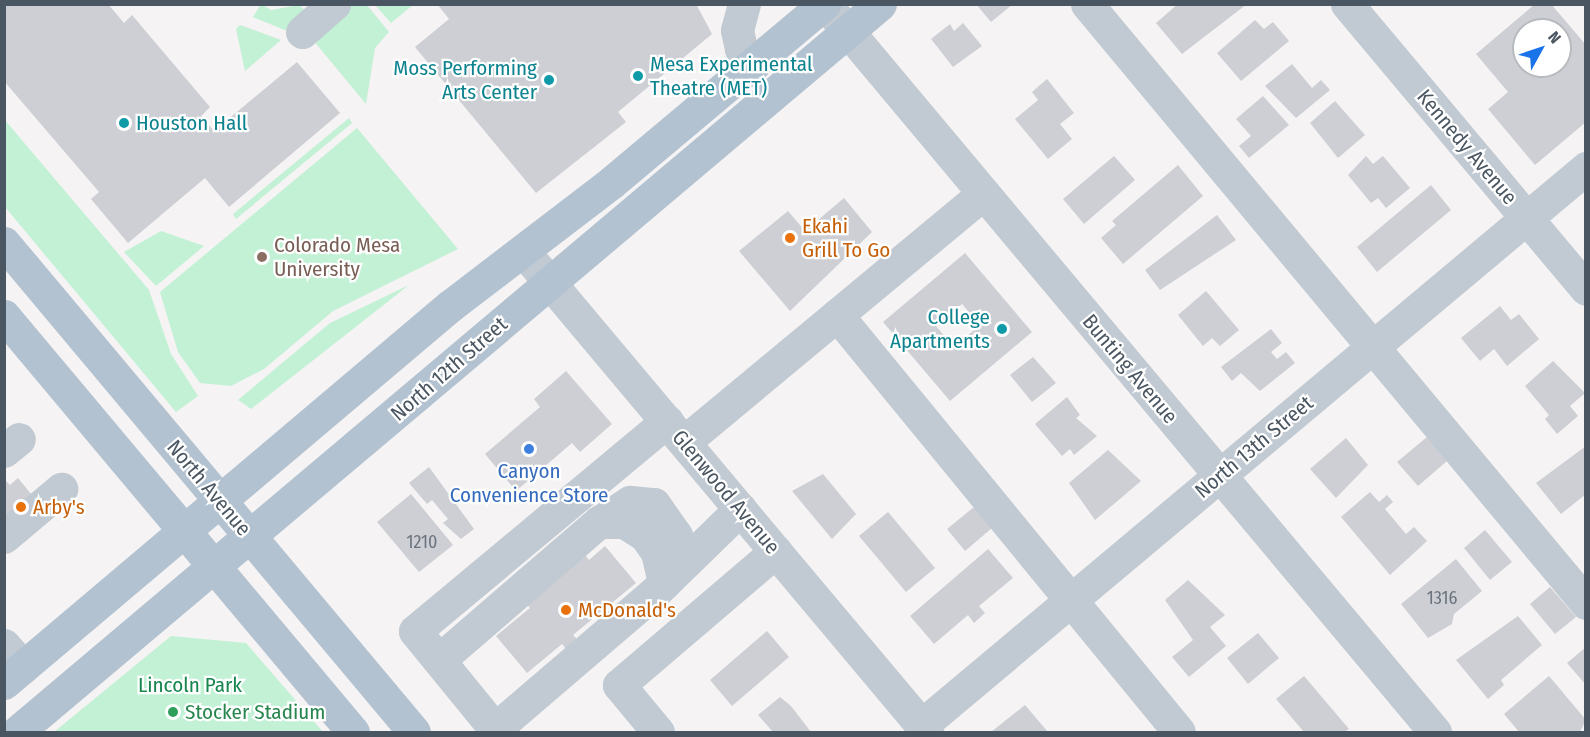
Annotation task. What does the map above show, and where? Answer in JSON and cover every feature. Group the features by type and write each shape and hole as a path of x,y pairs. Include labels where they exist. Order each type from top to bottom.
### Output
{"main road":[{"path":"11,665 183,530 450,306 524,252 825,4"},
{"name":"North 12th Street","path":"17,732 880,4"},
{"name":"North Avenue","path":"4,243 414,732"},
{"path":"4,316 352,732"}],"street":[{"path":"302,32 334,4"},
{"path":"744,4 737,30 741,49 754,64"},
{"name":"Bunting Avenue","path":"825,4 1435,732"},
{"path":"1087,4 1586,603"},
{"name":"Kennedy Avenue","path":"1347,4 1586,290"},
{"name":"North 13th Street","path":"925,729 1070,602 1586,168"},
{"path":"740,509 671,574 493,731 415,631 675,431 837,315 983,194"},
{"name":"Glenwood Avenue","path":"524,252 925,729"},
{"path":"837,315 1070,602 1179,732"},
{"path":"4,537 61,489"},
{"path":"439,660 599,522 624,522 645,536 671,574"},
{"path":"658,732 619,685 776,551"}],"green space":[{"path":"261,4 271,10 299,5 311,16 292,33 253,17"},
{"path":"349,5 367,5 389,32 375,48 366,104 313,40"},
{"path":"375,5 413,5 391,23"},
{"path":"240,25 281,40 245,71 236,29"},
{"path":"349,118 352,123 236,219 233,214"},
{"path":"4,119 149,290 171,354 198,396 176,412 5,207"},
{"path":"357,128 458,249 333,311 264,369 231,386 200,383 178,352 160,292"},
{"path":"161,231 204,246 156,286 124,252"},
{"path":"409,285 251,409 238,400 330,323"},
{"name":"Lincoln Park","path":"171,636 246,643 323,732 54,732"}],"building":[{"name":"Houston Hall","path":"4,4 108,4 124,23 132,15 210,107 201,116 214,131 297,62 340,113 229,207 205,178 128,243 91,199 99,192 4,81"},
{"name":"Moss Performing Arts Center","path":"437,4 696,4 712,34 618,112 626,122 536,193 415,47 449,19"},
{"path":"976,4 1013,4 991,22"},
{"path":"1178,4 1247,4 1182,54 1156,23"},
{"path":"1535,4 1551,4 1563,18 1518,18"},
{"path":"1255,20 1264,29 1273,22 1289,41 1241,81 1217,53"},
{"path":"963,23 982,46 953,67 931,39 950,24 954,31"},
{"path":"1512,23 1512,78 1572,78 1572,29 1586,45 1586,122 1535,165 1488,109 1508,92 1476,54"},
{"path":"1292,64 1312,88 1321,80 1330,90 1296,118 1265,86"},
{"path":"1047,79 1074,113 1060,124 1072,139 1048,159 1015,119 1038,100 1032,92"},
{"path":"1263,96 1289,125 1249,158 1239,146 1251,136 1236,119"},
{"path":"1335,101 1365,135 1338,158 1310,123"},
{"path":"1114,156 1135,180 1084,224 1063,199"},
{"path":"1366,156 1373,164 1383,156 1410,188 1386,208 1378,198 1371,203 1348,175"},
{"path":"1178,165 1203,196 1123,264 1101,238 1116,225 1112,221"},
{"path":"1431,185 1451,210 1377,272 1357,247"},
{"path":"844,198 872,232 790,311 739,251 788,211 805,231"},
{"path":"1217,215 1236,240 1160,290 1145,270"},
{"name":"College Apartments","path":"965,253 1032,332 950,401 883,322","holes":["962,304 980,325 954,347 936,326"]},
{"path":"1206,291 1239,330 1220,346 1212,338 1203,346 1178,315"},
{"path":"1500,306 1511,320 1519,314 1539,339 1507,366 1494,349 1480,361 1461,338"},
{"path":"1271,329 1282,343 1271,352 1277,359 1286,352 1295,363 1260,391 1241,373 1232,381 1221,367"},
{"path":"1033,357 1056,383 1032,402 1010,375"},
{"path":"1553,361 1585,393 1570,406 1578,416 1557,434 1545,419 1549,415 1525,386"},
{"path":"566,371 612,424 580,452 572,443 516,491 485,454 540,407 534,399"},
{"path":"1067,397 1080,415 1076,418 1097,436 1074,455 1070,449 1062,456 1035,424"},
{"path":"1427,437 1447,461 1418,486 1397,462"},
{"path":"1346,438 1368,465 1336,498 1310,469"},
{"path":"1586,446 1586,494 1561,514 1536,483"},
{"path":"1108,450 1141,481 1095,520 1069,483"},
{"path":"429,467 474,529 461,539 443,523 448,519 432,500 427,504 409,483"},
{"path":"823,474 856,514 832,539 792,491"},
{"name":"Arby's","path":"18,478 40,505 4,532 4,479 10,485"},
{"path":"1370,492 1379,502 1387,495 1393,502 1385,509 1406,534 1414,527 1427,541 1390,575 1341,517"},
{"path":"411,494 453,545 419,572 377,522"},
{"path":"974,507 992,528 965,551 947,529"},
{"path":"888,512 935,568 906,592 859,536"},
{"path":"1485,530 1512,562 1490,580 1464,548"},
{"name":"McDonald's","path":"605,546 636,583 573,635 578,640 567,650 562,644 527,673 496,636 530,608 524,601 583,552 589,560"},
{"path":"988,549 1013,578 979,606 985,613 974,623 968,615 934,644 910,616"},
{"path":"1456,559 1482,591 1454,614 1452,624 1428,638 1401,604"},
{"path":"1188,580 1225,615 1210,627 1226,646 1189,677 1172,657 1193,640 1165,600"},
{"path":"1550,587 1576,617 1555,634 1530,604"},
{"path":"1518,616 1542,645 1501,680 1504,685 1488,699 1456,660"},
{"path":"767,631 789,657 732,706 710,680"},
{"path":"1258,633 1279,658 1248,684 1227,658"},
{"path":"1586,647 1586,685 1567,663"},
{"path":"1304,676 1349,729 1344,732 1304,732 1276,699"},
{"path":"1549,676 1586,720 1580,732 1519,732 1504,714"},
{"path":"780,697 791,706 811,732 773,732 758,715"},
{"path":"1025,705 1048,732 991,732"}],"place":[{"name":"Mesa Experimental Theatre (MET)","path":"638,76"},
{"name":"Moss Performing Arts Center","path":"549,80"},
{"name":"Houston Hall","path":"124,123"},
{"name":"Ekahi Grill To Go","path":"790,238"},
{"name":"Colorado Mesa University","path":"262,257"},
{"name":"College Apartments","path":"1002,329"},
{"name":"Canyon Convenience Store","path":"529,449"},
{"name":"Arby's","path":"21,507"},
{"name":"McDonald's","path":"566,610"},
{"name":"Stocker Stadium","path":"173,712"}]}
